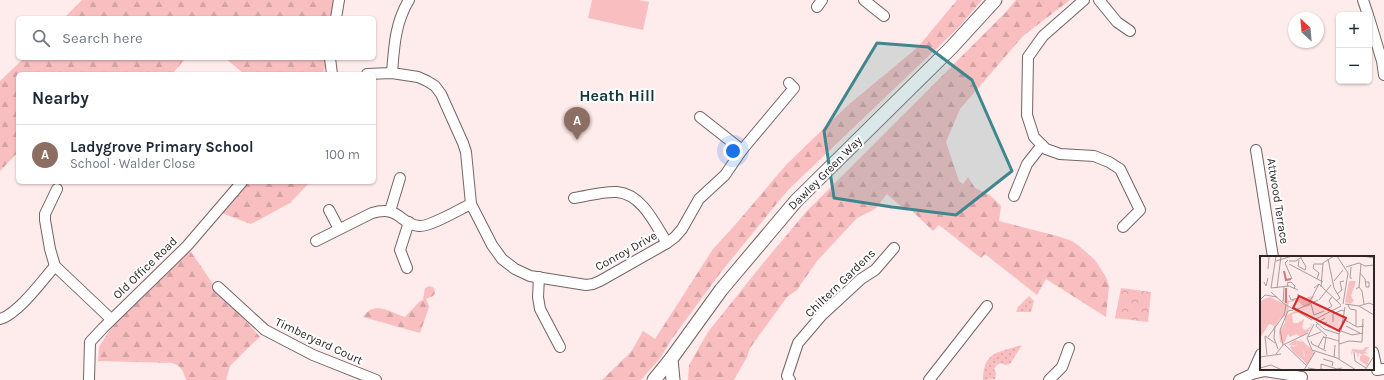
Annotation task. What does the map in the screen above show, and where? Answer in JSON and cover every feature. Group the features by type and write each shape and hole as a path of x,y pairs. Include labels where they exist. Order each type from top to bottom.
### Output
{"main road":[{"name":"Dawley Green Way","path":"654,380 721,290 796,201 951,48 995,0"},
{"path":"671,359 674,380"}],"street":[{"path":"336,16 339,0"},
{"path":"376,74 392,73 396,28 409,0"},
{"path":"864,0 884,16"},
{"path":"1084,0 1043,36 1028,57 1027,115 1034,136 1046,149 1060,154 1094,156 1109,162 1120,169 1140,210 1123,227"},
{"path":"1099,0 1117,22 1130,31"},
{"path":"1363,0 1368,12"},
{"path":"1372,26 1383,61 1384,75"},
{"path":"330,60 332,72"},
{"name":"Conroy Drive","path":"392,73 418,77 435,86 441,94 466,152 471,204 492,245 502,259 523,273 586,285 593,284 667,243 675,236 682,229 699,199 725,175 742,150 794,88 789,83"},
{"path":"700,117 742,150"},
{"path":"1014,196 1027,164 1042,145"},
{"name":"Attwood Terrace","path":"1256,150 1273,256"},
{"path":"390,211 400,178"},
{"name":"Old Office Road","path":"89,380 90,342 187,246 240,184"},
{"path":"56,189 45,214 45,220 50,249 56,266 111,320"},
{"path":"574,198 616,192 625,193 632,196 643,206 667,243"},
{"path":"316,241 372,213 385,210 390,211 414,225 426,226 471,204"},
{"path":"330,210 339,229"},
{"path":"407,268 400,250 409,222"},
{"name":"Chiltern Gardens","path":"790,380 787,376 798,343 822,315 861,279 875,270 894,248"},
{"path":"0,319 7,317 17,309 56,266"},
{"path":"539,277 538,297 540,310 560,347"},
{"name":"Timberyard Court","path":"218,287 265,330 313,355 376,380"},
{"path":"929,380 987,306"},
{"path":"1049,380 1062,367 1069,348"},
{"path":"1252,374 1260,356"},
{"path":"1374,356 1377,370 1384,369"},
{"path":"1239,380 1252,374 1265,371 1301,375"}],"highlighted area":[{"path":"877,43 928,47 972,80 1012,171 956,215 834,198 824,131"}],"green space":[{"path":"82,0 335,0 332,16 66,16"},
{"path":"592,0 639,0 649,2 643,30 588,18"},
{"path":"957,0 982,0 959,27 787,191 721,272 671,340 661,357 641,380 602,380 631,352 643,331 655,339 713,249 786,165 847,106 918,47"},
{"path":"1016,0 1070,0 1023,36 960,109 946,142 959,181 963,184 968,177 975,188 990,195 1001,206 999,221 1072,241 1095,260 1106,277 1109,286 1106,317 1046,279 1037,295 985,254 981,258 939,225 933,231 910,209 904,209 887,194 875,209 857,218 817,261 797,290 787,297 750,348 747,357 734,380 688,380 689,365 708,332 806,212 1005,13"},
{"path":"22,60 184,60 174,72 16,72 16,154 0,171 0,81"},
{"path":"227,60 326,60 324,72 242,72"},
{"path":"243,184 308,184 290,203 251,224 219,212"},
{"path":"189,249 215,287 260,337 230,366 226,380 186,380 182,369 172,363 98,361 99,347 110,330 144,293"},
{"path":"430,286 434,288 435,293 433,296 426,299 429,307 420,333 363,317 367,312 377,308 388,310 405,317 420,301 423,300 425,288"},
{"path":"1121,288 1151,292 1148,322 1115,318"},
{"path":"1029,296 1034,301 1031,312 1016,312 1018,307"},
{"path":"1022,345 1010,364 1005,365 1001,363 997,365 994,369 996,373 995,379 983,380 986,363 994,354"}],"place":[{"name":"Ladygrove Primary School","path":"577,140"}],"district":[{"name":"Heath Hill","path":"617,95"}]}
